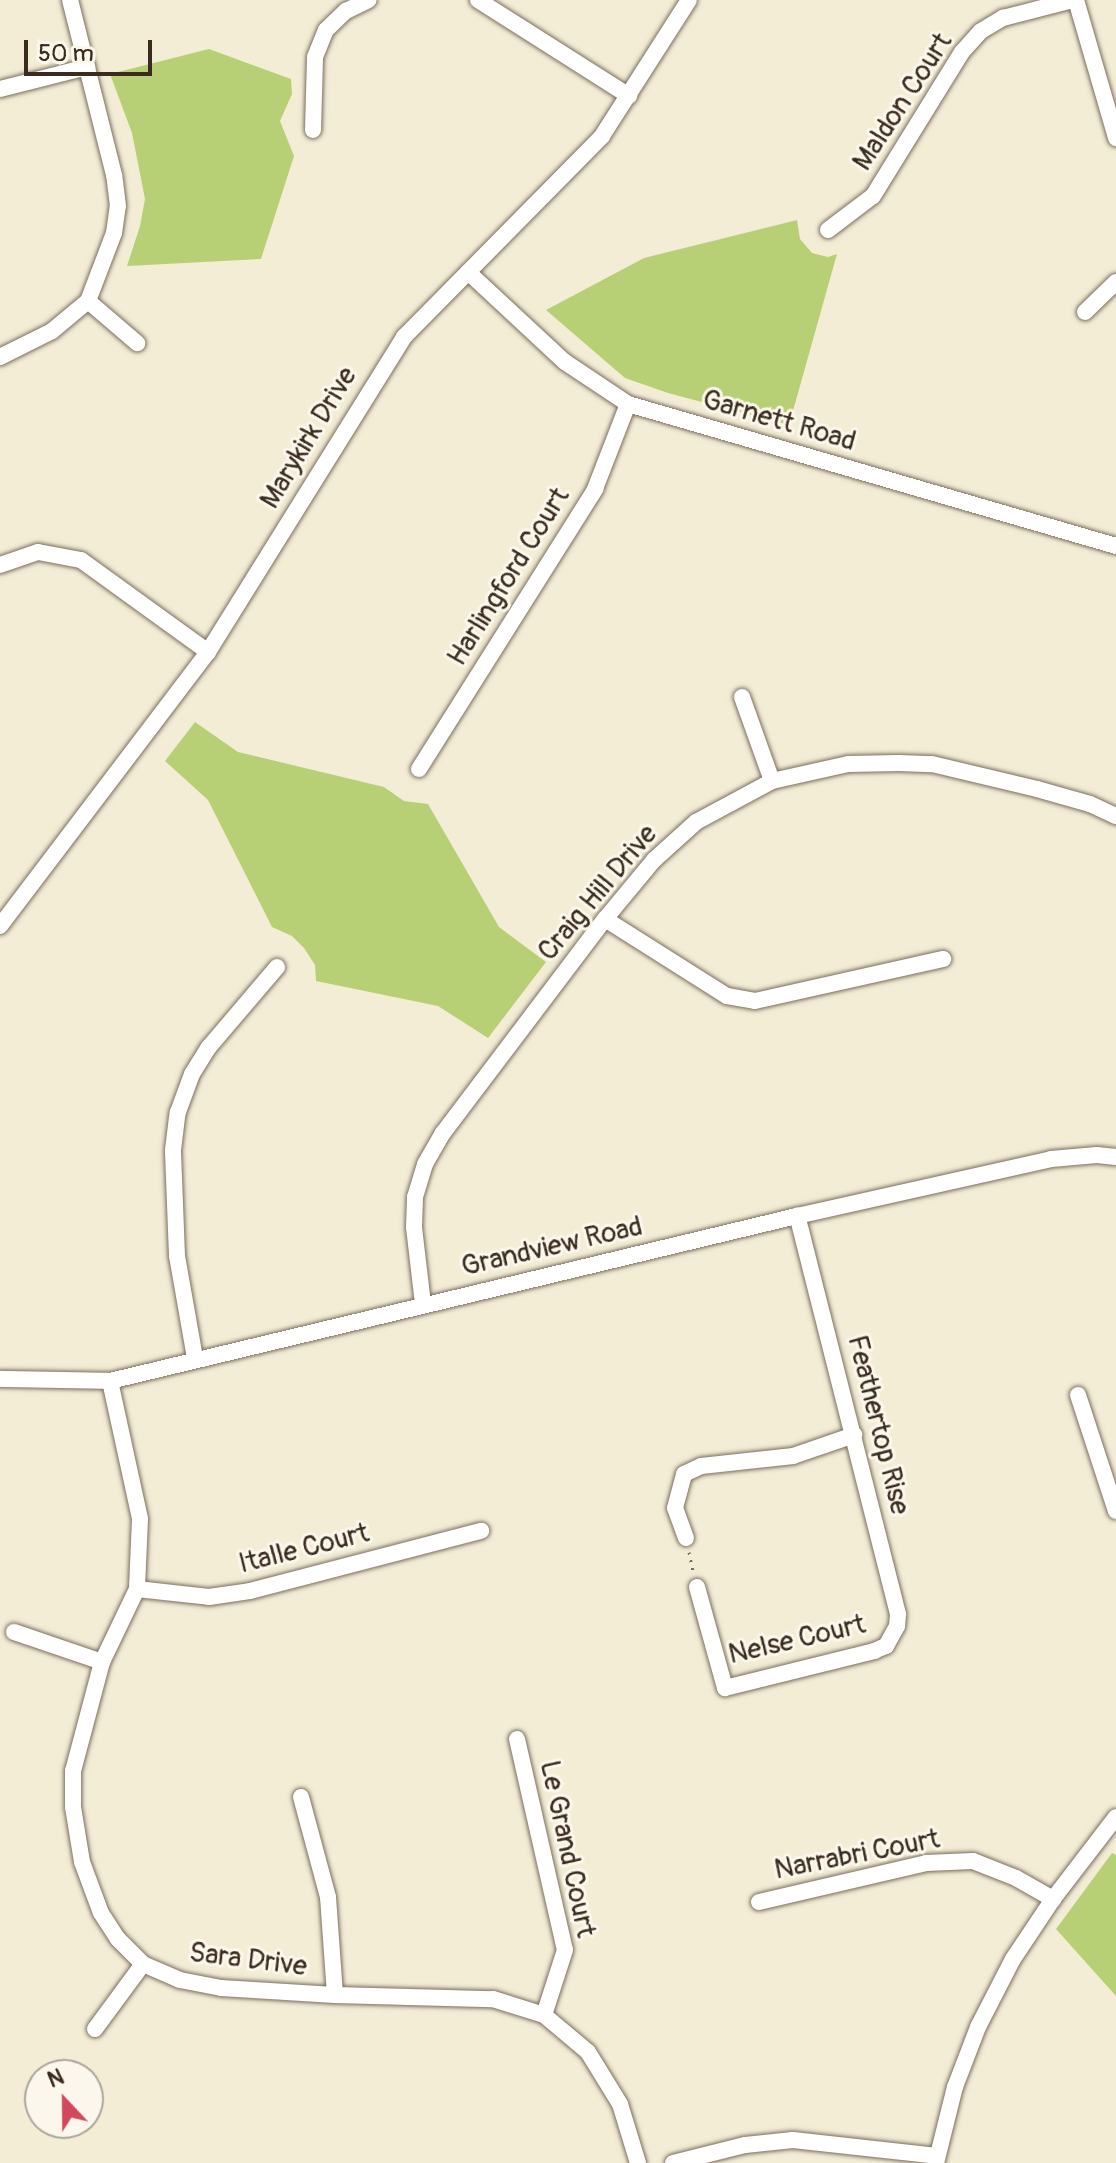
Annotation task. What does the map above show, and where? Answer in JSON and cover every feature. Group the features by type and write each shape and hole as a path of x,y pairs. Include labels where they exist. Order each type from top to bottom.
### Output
{"street":[{"path":"0,357 31,344 88,301 114,233 118,206 114,175 70,0"},
{"path":"313,130 315,57 326,30 346,11 369,0"},
{"path":"478,0 629,96"},
{"name":"Marykirk Drive","path":"0,926 208,652 404,337 602,136 689,0"},
{"path":"1074,0 1116,138"},
{"name":"Maldon Court","path":"828,230 873,196 962,52 981,31 1003,18 1074,0"},
{"path":"0,89 87,67"},
{"name":"Garnett Road","path":"468,272 565,362 628,404 1116,546"},
{"path":"1085,312 1116,282"},
{"path":"88,301 137,343"},
{"name":"Harlingford Court","path":"419,769 595,489 628,404"},
{"path":"0,565 38,552 81,560 208,652"},
{"path":"742,697 772,781"},
{"name":"Craig Hill Drive","path":"423,1304 414,1227 415,1197 425,1164 443,1133 605,919 654,860 696,822 772,781 848,764 932,764 1077,800 1116,816"},
{"path":"605,919 727,996 755,1001 943,959"},
{"path":"195,1358 177,1256 173,1150 178,1112 192,1074 209,1047 277,967"},
{"name":"Grandview Road","path":"0,1379 110,1381 423,1304 1051,1159 1097,1155 1116,1157"},
{"name":"Feathertop Rise","path":"797,1216 898,1614 894,1637 886,1646"},
{"name":"Sara Drive","path":"110,1381 140,1519 137,1589 102,1662 73,1771 82,1862 101,1913 118,1939 143,1964 180,1980 221,1988 493,1999 544,2015 588,2052 620,2104 638,2163"},
{"path":"1078,1395 1116,1511"},
{"path":"686,1538 675,1508 684,1474 701,1466 793,1456 854,1435"},
{"name":"Italle Court","path":"137,1589 209,1597 250,1591 481,1531"},
{"name":"Nelse Court","path":"697,1587 725,1688 886,1646"},
{"path":"14,1632 102,1662"},
{"name":"Le Grand Court","path":"517,1739 565,1950 544,2015"},
{"path":"301,1797 328,1897 335,1995"},
{"path":"673,2163 745,2145 793,2140 936,2160 955,2087 978,2027 1013,1959 1053,1899 1116,1817"},
{"name":"Narrabri Court","path":"759,1902 926,1863 973,1861 1016,1878 1053,1899"},
{"path":"95,2029 143,1964"}],"path":[{"path":"686,1538 697,1587"}],"green space":[{"path":"209,49 291,79 292,94 280,121 294,156 261,259 127,266 145,199 132,133 110,74"},
{"path":"797,220 800,239 812,253 828,257 837,254 789,425 668,393 625,378 546,310 644,258"},
{"path":"195,722 238,752 384,787 404,801 428,804 499,927 546,962 488,1038 438,1006 316,981 315,965 304,948 292,936 272,927 208,800 165,761"},
{"path":"1112,1853 1116,1855 1116,1996 1056,1929"}]}
